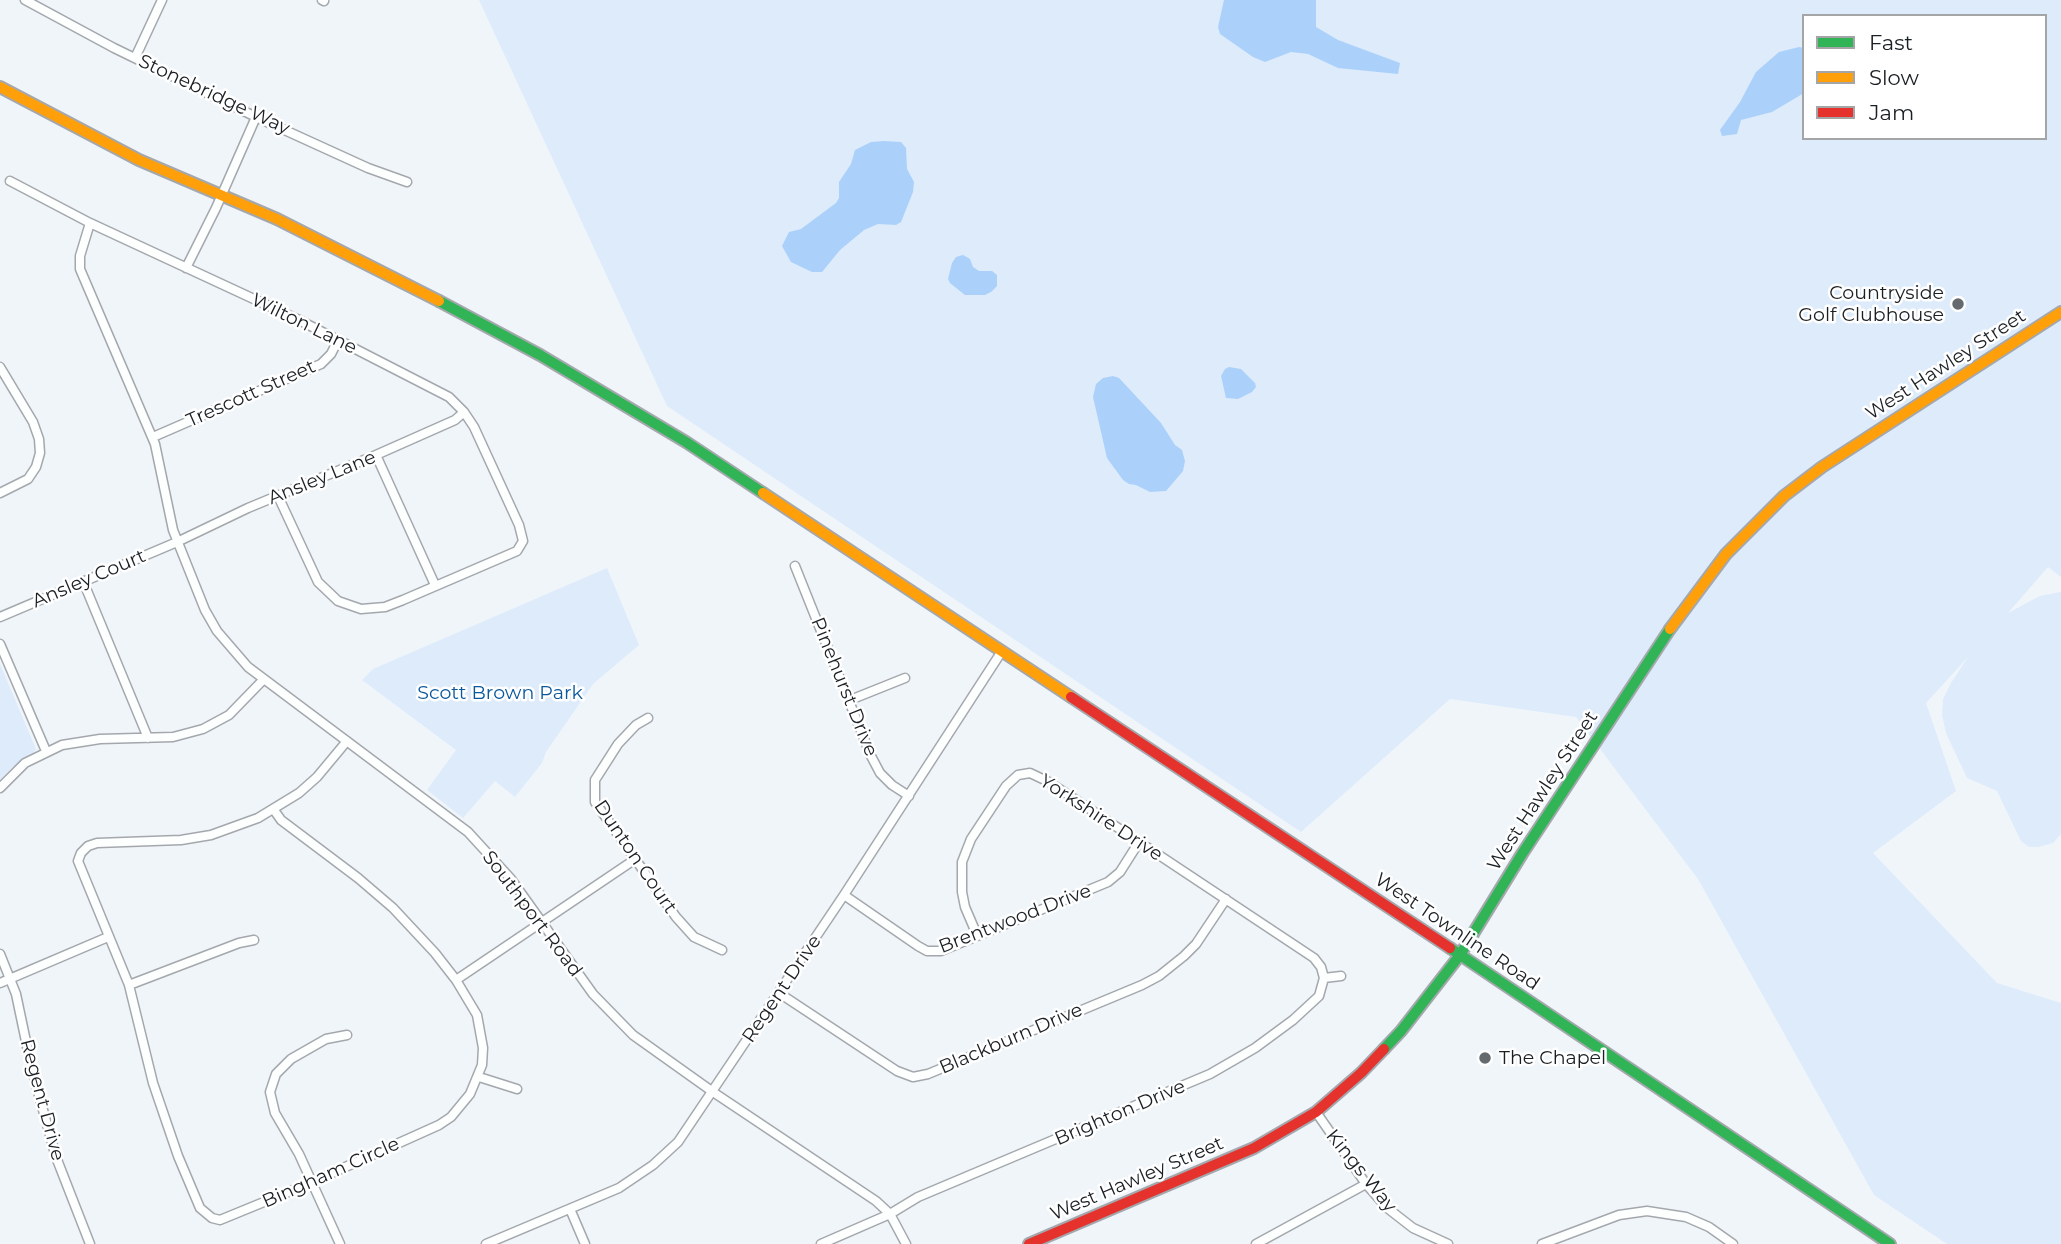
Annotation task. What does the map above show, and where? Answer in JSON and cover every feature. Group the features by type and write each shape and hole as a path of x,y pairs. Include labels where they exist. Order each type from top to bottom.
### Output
{"main road":[{"name":"West Townline Road","path":"0,87 110,146 276,219 413,287 593,385 730,471 1002,651 1774,1163 1890,1244"},
{"name":"West Hawley Street","path":"1029,1244 1220,1164 1284,1132 1315,1112 1385,1049 1461,955 1522,854 1668,631 1726,554 1784,496 1822,467 2061,312"}],"street":[{"name":"Stonebridge Way","path":"25,0 256,117 368,168 407,182"},
{"path":"135,58 162,0"},
{"path":"186,268 256,117"},
{"name":"Wilton Lane","path":"10,181 90,223 338,340 449,397 474,427 519,525 523,541 517,551 435,586"},
{"name":"Southport Road","path":"90,223 80,256 80,269 153,437 177,542 205,610 217,631 248,667 264,680 468,832 511,879 593,994 618,1021 655,1053 876,1200 890,1214"},
{"name":"Trescott Street","path":"153,437 320,364 331,354 338,340"},
{"path":"0,367 33,422 39,439 40,453 36,467 28,479 0,493"},
{"name":"Ansley Lane","path":"177,542 239,512 376,456 455,420 464,412"},
{"path":"278,496 317,582 338,601 352,607 385,607 435,586 376,456"},
{"name":"Ansley Court","path":"0,617 177,542"},
{"name":"Pinehurst Drive","path":"795,566 871,756 880,773 909,796"},
{"path":"83,581 148,738"},
{"path":"0,644 46,751"},
{"name":"Regent Drive","path":"486,1244 619,1188 653,1165 678,1142 844,895 1002,651"},
{"path":"850,700 905,678"},
{"path":"0,788 25,763 46,751 84,740 148,738 191,733 213,725 240,706 264,680"},
{"name":"Dunton Court","path":"648,718 636,725 618,744 595,780 595,802 676,917 694,937 722,950"},
{"path":"274,810 317,777 347,741"},
{"name":"Yorkshire Drive","path":"977,935 965,907 962,862 971,839 1013,777 1025,773 1038,775 1314,958 1321,967 1324,978"},
{"name":"Bingham Circle","path":"274,810 281,820 393,908 420,936 471,1003 481,1029 483,1048 479,1077 470,1094 461,1107 439,1125 220,1220 204,1214 200,1208 167,1127 153,1083 129,985 78,861 82,852 93,844 181,840 211,835 238,827 274,810"},
{"name":"Brentwood Drive","path":"844,895 927,951 941,951 1108,882 1119,872 1139,842"},
{"path":"456,980 634,860"},
{"name":"Blackburn Drive","path":"779,993 897,1071 913,1077 928,1074 1159,976 1184,957 1226,899"},
{"path":"0,984 108,937"},
{"path":"129,985 239,943 254,940"},
{"name":"Regent Drive","path":"0,954 11,979 56,1157 90,1244"},
{"path":"1324,978 1341,976"},
{"name":"Brighton Drive","path":"821,1244 890,1214 918,1197 1196,1081 1239,1059 1280,1030 1319,996 1324,978"},
{"path":"340,1244 312,1182 275,1113 271,1102 271,1084 276,1074 291,1059 326,1039 347,1035"},
{"path":"479,1077 517,1089"},
{"name":"Kings Way","path":"1315,1112 1366,1184 1400,1219 1448,1244"},
{"path":"1256,1244 1366,1184"},
{"path":"570,1209 585,1244"},
{"path":"1542,1244 1619,1215 1647,1211 1686,1217 1709,1227 1733,1244"},
{"path":"890,1214 906,1244"}],"green space":[{"path":"479,0 2061,0 2061,577 2048,567 2008,613 2040,596 2061,592 2061,834 2053,843 2029,847 2021,841 1997,791 1967,778 1946,733 1942,715 1943,699 1968,657 1926,703 1956,791 1873,853 1997,983 2061,1003 2061,1244 1947,1244 1874,1195 1698,879 1576,717 1450,699 1301,832 667,406"},
{"name":"Scott Brown Park","path":"607,568 639,645 593,684 546,752 542,763 515,797 495,781 463,818 427,790 456,750 362,680 373,669"},
{"path":"0,664 36,749 0,780"}],"water":[{"path":"1224,0 1316,0 1316,27 1338,40 1400,63 1398,74 1338,68 1308,54 1291,52 1265,62 1253,57 1220,34 1218,27"},
{"path":"1802,48 1802,94 1772,112 1741,120 1737,134 1722,136 1720,130 1740,102 1756,72 1779,52"},
{"path":"871,142 901,142 906,148 907,169 914,182 913,192 901,222 896,225 878,224 864,230 840,250 822,272 812,272 791,262 782,246 789,232 801,229 836,203 839,198 839,182 851,164 855,150"},
{"path":"963,255 970,259 973,267 979,271 992,271 997,275 997,286 991,292 985,295 965,295 950,283 948,279 952,263 956,257"},
{"path":"1229,367 1241,369 1255,383 1256,387 1252,392 1238,399 1226,398 1221,376"},
{"path":"1103,378 1119,378 1161,423 1175,445 1182,450 1185,461 1183,471 1166,491 1150,492 1129,484 1107,458 1093,397 1096,384"}],"traffic: fast":[{"path":"439,301 540,355 686,442 763,493"},
{"path":"1384,1049 1460,955 1522,854 1670,629"},
{"path":"1450,948 1890,1244"}],"traffic: slow":[{"path":"0,87 139,160 277,219 439,301"},
{"path":"1670,629 1726,554 1784,496 1822,467 2061,312"},
{"path":"763,493 1071,697"}],"traffic: jam":[{"path":"1071,697 1450,948"},
{"path":"1029,1244 1254,1148 1316,1112 1384,1049"}],"place":[{"name":"Countryside Golf Clubhouse","path":"1958,304"},
{"name":"The Chapel","path":"1485,1058"}]}
